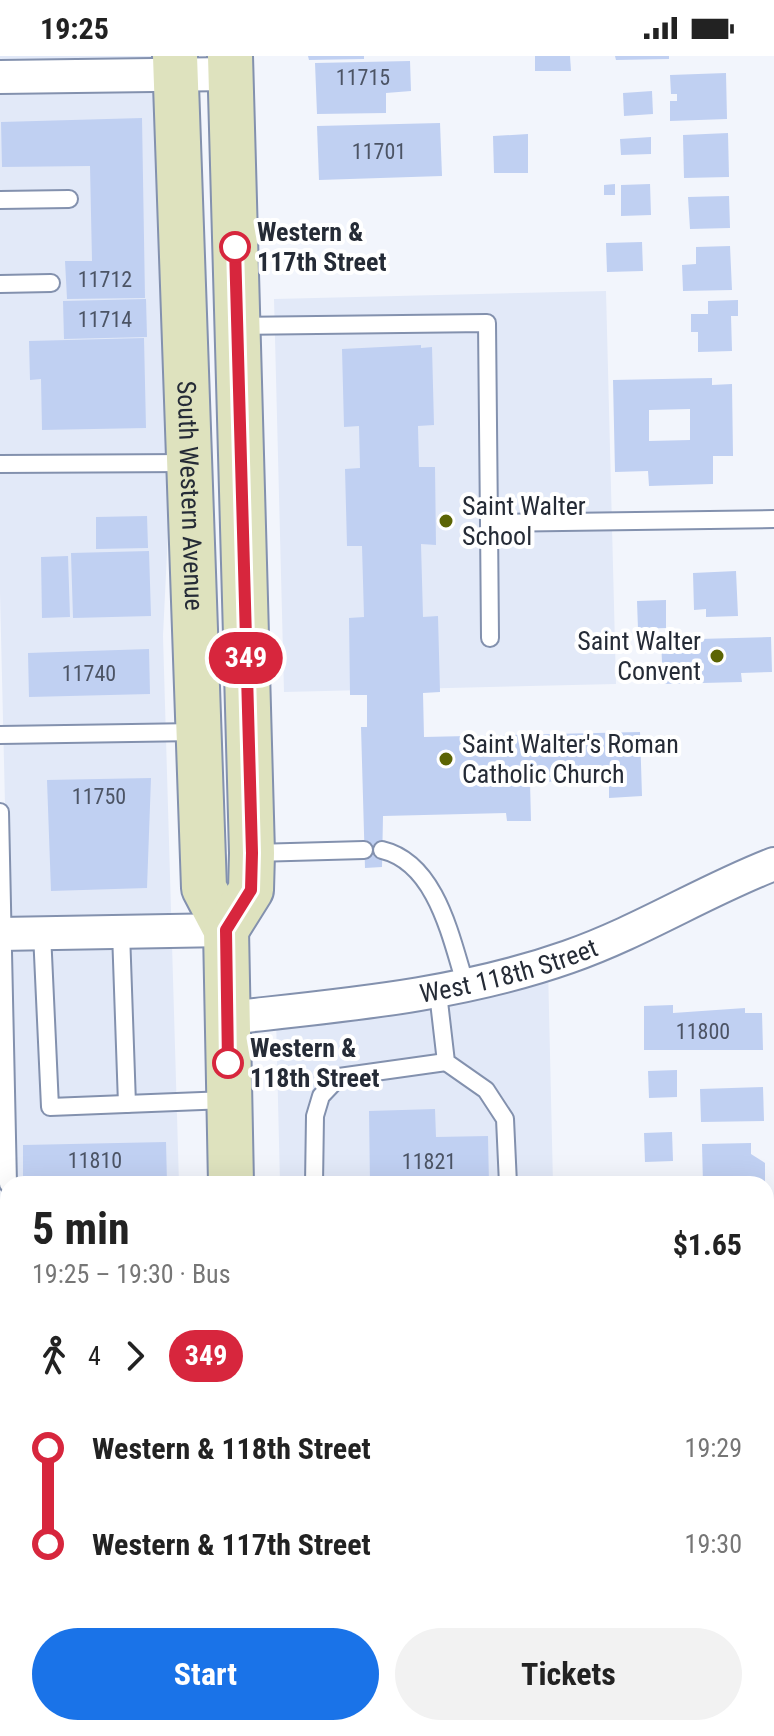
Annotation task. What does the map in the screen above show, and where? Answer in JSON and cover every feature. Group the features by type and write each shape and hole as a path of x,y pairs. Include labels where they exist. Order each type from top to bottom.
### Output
{"main road":[{"name":"South Western Avenue","path":"176,65 204,888 226,930 231,1176"},
{"name":"South Western Avenue","path":"226,930 251,890 252,853 230,65"}],"street":[{"path":"0,77 36,66 230,65"},
{"name":"West 118th Street","path":"227,1018 452,990 569,957 631,933 774,864"},
{"path":"1,934 226,930"}],"lane":[{"path":"0,200 69,199"},
{"path":"0,284 51,283"},
{"path":"237,326 487,323 490,638"},
{"path":"0,464 189,463"},
{"path":"489,523 774,519"},
{"path":"0,735 198,732"},
{"path":"0,812 8,1176"},
{"path":"252,853 364,850"},
{"path":"382,850 398,854 414,864 426,882 448,930 452,990 446,1062"},
{"path":"121,932 127,1104"},
{"path":"42,933 50,1107 229,1100"},
{"path":"314,1176 315,1116 321,1096 339,1077 446,1062 486,1090 505,1119 508,1176"}],"shaded area":[{"path":"0,56 159,56 170,491 163,636 179,1176 14,1176 0,593"},
{"name":"Saint Walter School","path":"606,291 616,684 284,692 274,299"},
{"path":"548,967 553,1176 280,1176 276,1018"}],"building":[{"path":"308,56 364,56 364,59 309,60"},
{"path":"535,56 570,56 571,71 535,71"},
{"path":"615,56 669,56 669,59 616,60"},
{"path":"410,61 411,91 386,93 386,113 317,114 315,63"},
{"path":"726,73 727,119 670,121 670,101 677,101 677,94 671,94 670,75"},
{"path":"652,91 653,114 624,116 623,93"},
{"path":"142,118 145,298 67,299 65,261 92,261 90,166 2,167 1,122"},
{"path":"440,123 442,176 319,180 317,126"},
{"path":"728,133 729,177 684,178 683,135"},
{"path":"528,134 528,173 494,173 493,136"},
{"path":"651,137 651,154 621,155 620,139"},
{"path":"615,184 615,195 604,195 604,185"},
{"path":"650,184 651,215 621,216 621,185"},
{"path":"729,196 730,228 690,229 688,197"},
{"path":"642,242 643,271 607,272 606,243"},
{"path":"730,246 732,290 683,291 682,265 696,264 696,247"},
{"path":"146,299 147,337 64,339 63,301"},
{"path":"738,300 738,316 731,316 732,351 698,352 698,332 691,332 691,314 708,314 708,301"},
{"path":"144,338 146,428 42,430 41,379 30,380 29,341"},
{"path":"421,345 421,348 432,347 434,425 418,426 419,467 435,467 436,545 421,544 423,617 438,616 440,692 423,693 424,737 640,732 642,796 609,798 609,784 592,785 592,781 530,782 531,821 507,821 506,813 383,816 382,867 365,868 361,727 367,727 367,695 350,695 349,618 364,617 362,546 347,546 345,469 360,468 359,426 344,427 342,349"},
{"path":"712,378 712,385 732,384 733,456 713,456 713,484 649,486 648,471 615,472 613,380","holes":["690,409 690,440 649,441 649,410"]},
{"path":"147,516 148,548 96,549 96,517"},
{"path":"149,551 151,616 73,618 71,553"},
{"path":"68,556 70,617 42,618 41,557"},
{"path":"736,571 738,616 706,617 706,609 694,610 693,573"},
{"path":"666,600 666,628 638,629 637,601"},
{"name":"Saint Walter Convent","path":"771,637 772,672 741,673 742,682 663,684 661,640"},
{"path":"149,649 150,694 29,697 28,653"},
{"path":"151,778 147,888 51,891 47,780"},
{"path":"673,1005 673,1013 745,1008 745,1013 762,1013 763,1050 644,1050 644,1006"},
{"path":"677,1070 677,1097 649,1098 648,1071"},
{"path":"763,1087 764,1121 701,1122 700,1089"},
{"path":"435,1109 436,1137 488,1136 489,1176 370,1176 369,1111"},
{"path":"672,1132 673,1161 645,1162 644,1133"},
{"path":"166,1142 167,1176 23,1176 23,1145"},
{"path":"751,1143 751,1154 765,1163 765,1176 703,1176 702,1144"}],"bus line":[{"name":"349","path":"228,1063 226,930 251,890 252,853 235,247"}],"place":[{"name":"Western & 117th Street","path":"235,247"},
{"name":"Saint Walter School","path":"446,521"},
{"name":"Saint Walter Convent","path":"717,656"},
{"name":"Saint Walter's Roman Catholic Church","path":"446,759"},
{"name":"Western & 118th Street","path":"228,1063"}]}
